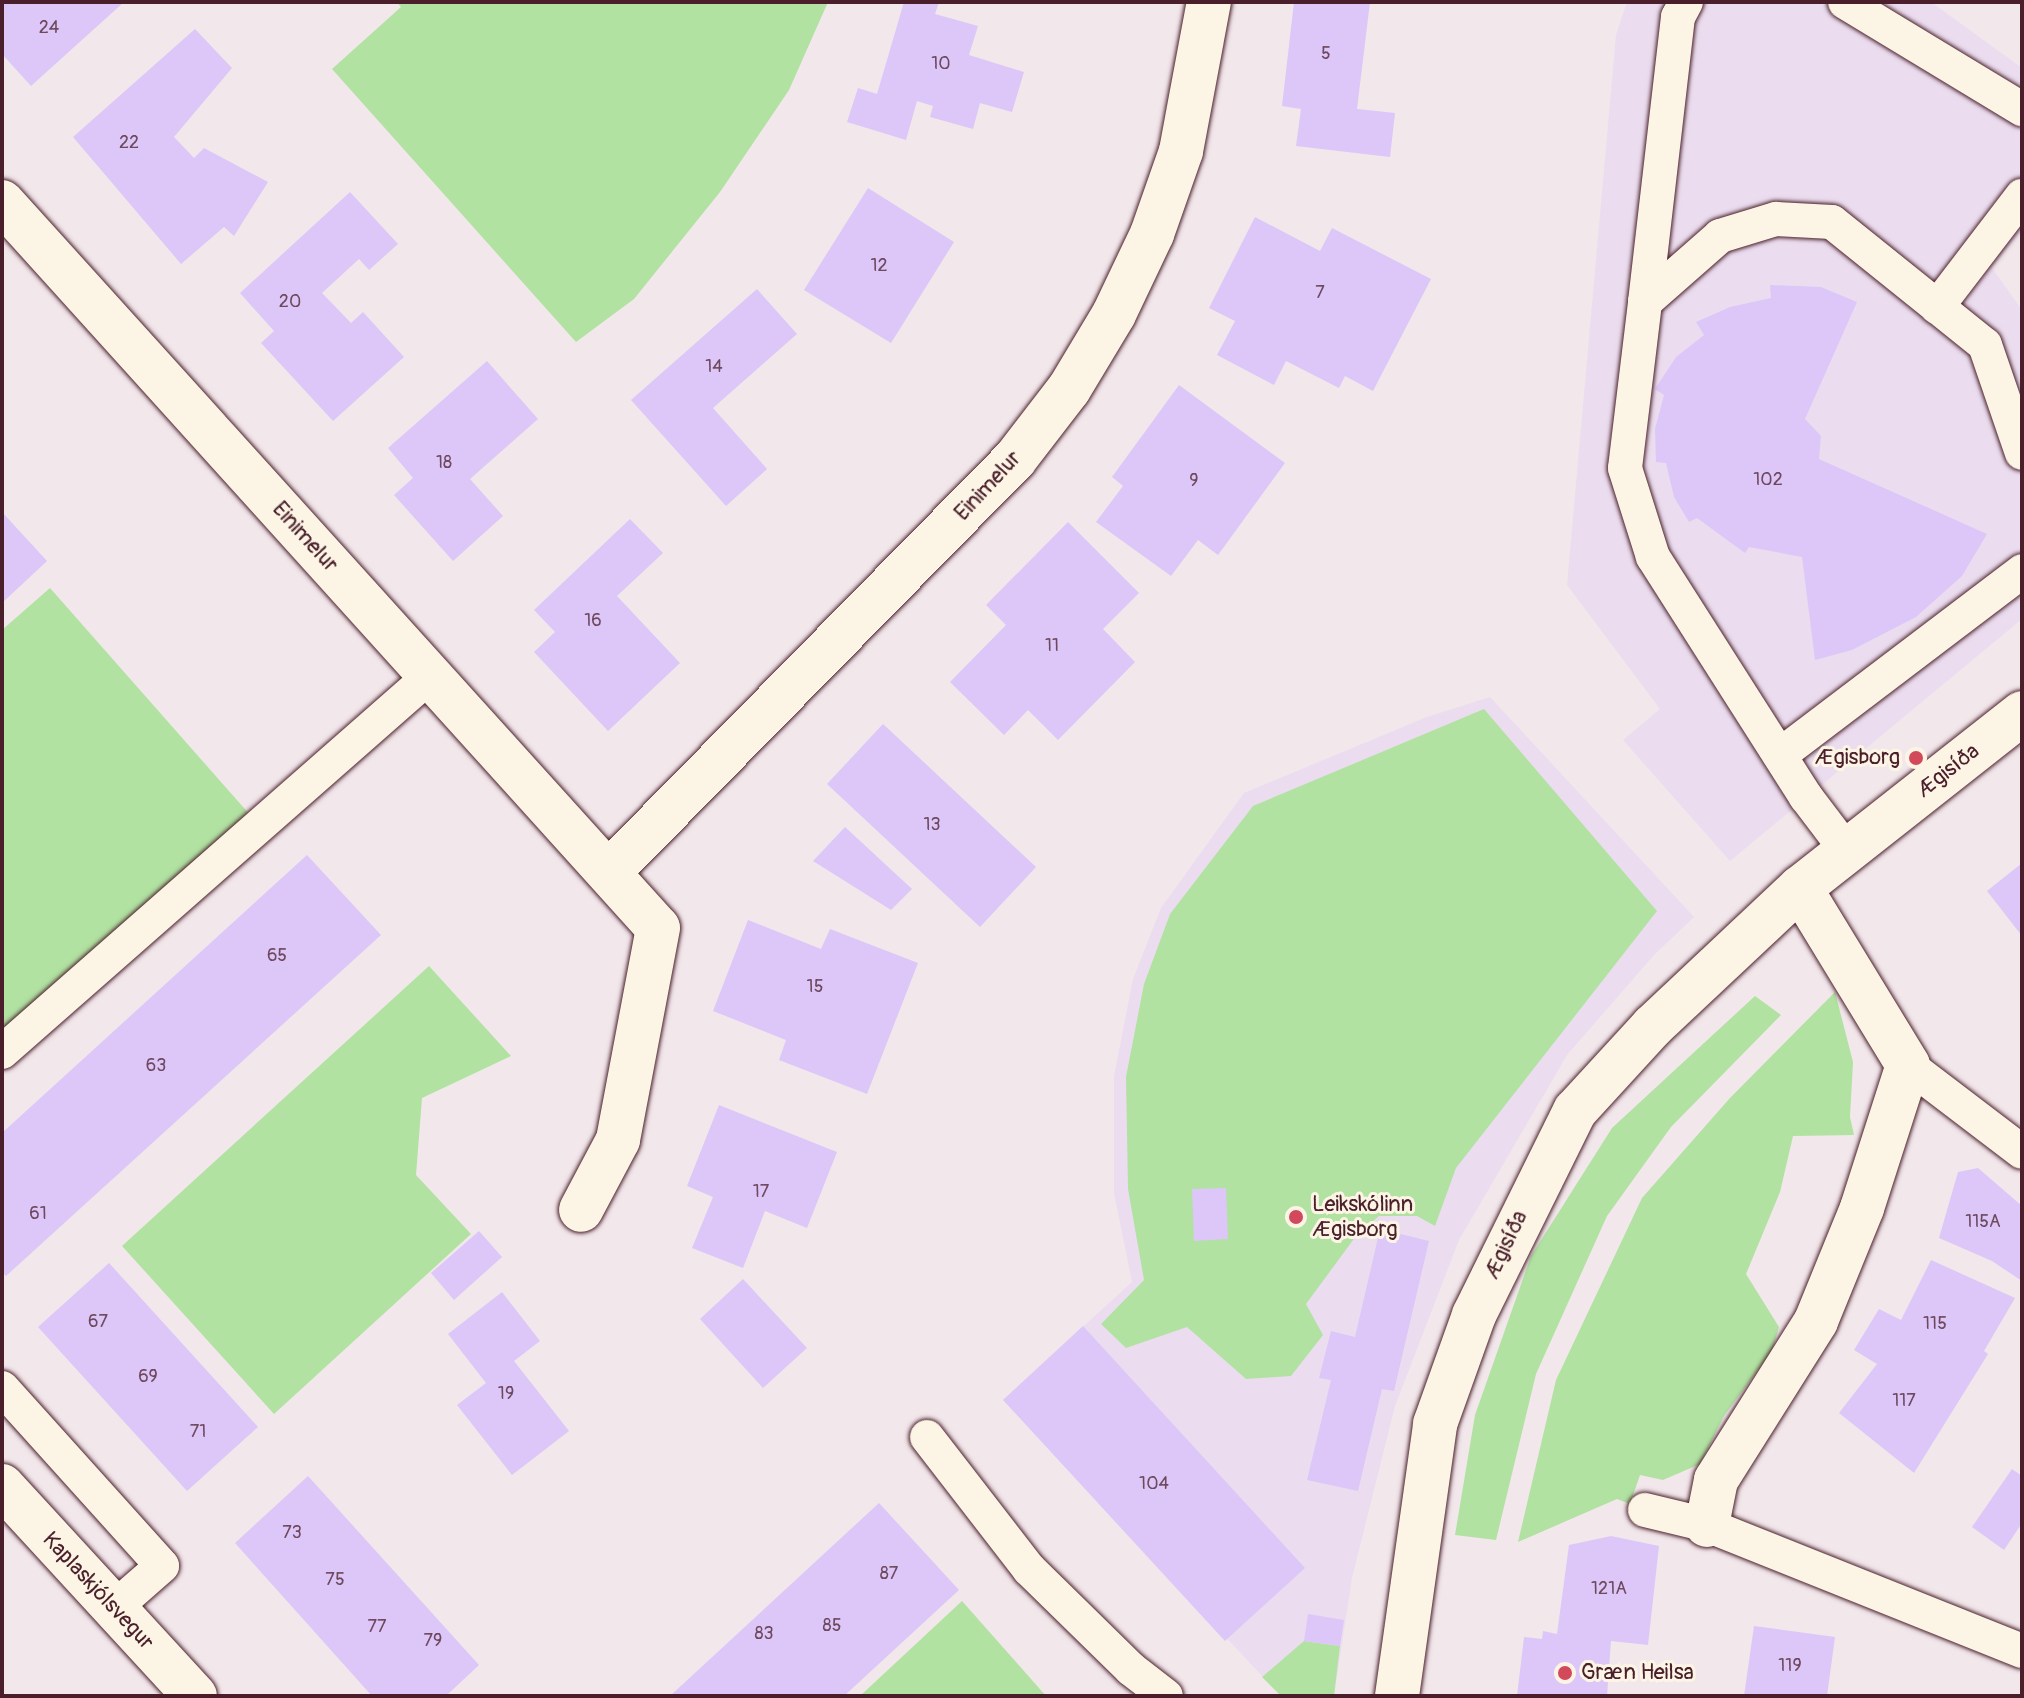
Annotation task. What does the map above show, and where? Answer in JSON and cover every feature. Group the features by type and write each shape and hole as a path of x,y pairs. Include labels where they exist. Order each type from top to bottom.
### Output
{"street":[{"name":"Einimelur","path":"609,872 1015,459 1069,389 1114,314 1152,234 1181,151 1209,2"},
{"name":"Einimelur","path":"2,202 658,928 618,1140 581,1210"},
{"name":"Ægisíða","path":"1397,1696 1435,1424 1474,1315 1524,1206 1575,1111 1653,1026 1800,888 2022,713"},
{"path":"1707,1525 1716,1480 1816,1321 1862,1208 1908,1065 1800,888"},
{"name":"Kaplaskjólsvegur","path":"2,1486 195,1696"}],"lane":[{"path":"1686,2 1678,17 1625,468 1653,557 1780,755 1847,851"},
{"path":"1845,2 2022,109"},
{"path":"1937,307 2022,196"},
{"path":"1645,302 1720,236 1749,224 1804,218 1832,222 1985,345 2022,453"},
{"path":"1780,755 2022,571"},
{"path":"2,1052 430,676"},
{"path":"1908,1065 2022,1152"},
{"path":"2,1388 162,1566 114,1608"},
{"path":"927,1437 1029,1569 1131,1669 1166,1696"},
{"path":"1645,1510 1707,1525 2022,1651"}],"shaded area":[{"path":"1627,2 1931,2 2022,68 2022,230 1992,268 2022,310 2022,619 1730,861 1623,740 1660,709 1567,585 1616,35"},
{"name":"Leikskólinn Ægisborg","path":"1490,697 1694,917 1654,955 1567,1055 1459,1240 1395,1406 1352,1578 1334,1696 1281,1696 1003,1400 1132,1282 1114,1193 1114,1076 1133,979 1161,908 1244,793 1427,717"}],"green space":[{"path":"397,2 828,2 789,90 720,192 634,299 576,342 332,69 401,7"},
{"path":"50,588 251,816 2,1035 2,630"},
{"name":"Leikskólinn Ægisborg","path":"1484,709 1657,911 1456,1168 1435,1226 1417,1216 1379,1216 1356,1236 1306,1304 1323,1335 1291,1376 1246,1379 1187,1327 1126,1348 1101,1324 1144,1280 1128,1189 1126,1077 1144,984 1170,914 1253,806"},
{"path":"429,966 511,1056 422,1098 416,1175 471,1234 274,1414 122,1246"},
{"path":"1835,992 1853,1062 1850,1117 1854,1135 1793,1136 1780,1192 1746,1274 1779,1327 1772,1351 1724,1416 1700,1464 1663,1480 1640,1475 1630,1504 1617,1499 1518,1542 1556,1380 1642,1198 1730,1098"},
{"path":"1755,996 1781,1015 1671,1127 1607,1216 1536,1374 1496,1540 1455,1535 1475,1415 1531,1256 1612,1128"},
{"path":"962,1601 1046,1696 860,1696"},
{"path":"1304,1641 1340,1646 1334,1696 1281,1696 1262,1677"}],"building":[{"path":"2,2 124,2 31,86 2,54"},
{"path":"904,2 939,2 935,14 978,26 969,55 1024,72 1012,112 980,103 973,129 930,117 933,106 917,101 906,140 847,122 858,88 877,94"},
{"path":"1294,2 1370,2 1357,109 1395,113 1390,157 1296,146 1301,109 1282,106"},
{"path":"195,29 232,68 174,137 194,158 204,148 268,182 234,236 224,227 181,264 73,137"},
{"path":"868,188 954,242 891,343 804,290"},
{"path":"350,192 398,244 369,270 359,259 322,293 351,323 363,312 404,357 333,421 261,343 274,331 240,293"},
{"path":"1255,217 1320,251 1332,228 1431,279 1373,391 1345,376 1339,388 1286,361 1274,385 1217,355 1235,321 1209,308"},
{"path":"1770,285 1821,287 1857,302 1805,419 1821,436 1819,459 1987,534 1962,576 1916,617 1852,650 1815,660 1802,557 1749,547 1745,553 1697,518 1689,522 1674,497 1666,463 1656,462 1655,429 1664,395 1655,389 1676,357 1704,335 1696,322 1730,307 1771,298"},
{"path":"757,289 797,334 713,408 767,469 726,506 631,400"},
{"path":"487,361 538,419 470,479 503,516 453,561 394,495 413,478 388,448"},
{"path":"1179,385 1285,463 1218,555 1198,540 1171,576 1096,522 1123,486 1112,477"},
{"path":"2,512 47,561 2,603"},
{"path":"630,519 663,553 617,596 680,663 608,731 534,652 555,632 534,610"},
{"path":"1068,522 1139,593 1103,629 1135,662 1058,740 1028,710 1004,735 950,682 1006,625 986,605"},
{"path":"883,724 1036,867 980,927 827,784"},
{"path":"845,827 912,889 891,910 813,861"},
{"path":"307,855 381,935 6,1276 2,1272 2,1133"},
{"path":"2022,863 2022,936 1987,891"},
{"path":"748,920 821,949 830,929 918,963 867,1094 779,1060 786,1040 713,1011"},
{"path":"719,1105 837,1152 807,1228 765,1211 743,1268 692,1248 713,1197 687,1186"},
{"path":"1978,1168 2022,1206 2022,1281 1992,1261 1939,1238 1958,1172"},
{"path":"1226,1188 1228,1239 1194,1241 1192,1189"},
{"path":"1380,1229 1429,1241 1394,1391 1382,1389 1358,1491 1307,1480 1331,1380 1319,1378 1331,1331 1355,1337"},
{"path":"479,1231 502,1257 454,1300 431,1273"},
{"path":"1931,1260 2015,1298 1984,1351 1988,1354 1914,1473 1839,1413 1877,1364 1854,1350 1879,1309 1901,1320"},
{"path":"109,1263 258,1427 187,1491 38,1327"},
{"path":"743,1279 807,1348 763,1388 700,1319"},
{"path":"502,1292 540,1341 514,1361 569,1431 512,1475 457,1405 486,1383 448,1334"},
{"path":"1083,1326 1305,1568 1225,1641 1003,1400"},
{"path":"2012,1469 2022,1476 2022,1523 2004,1550 1972,1527"},
{"path":"308,1476 479,1665 446,1696 372,1696 235,1543"},
{"path":"879,1503 959,1590 844,1696 670,1696"},
{"path":"1611,1536 1659,1546 1648,1645 1611,1641 1607,1696 1517,1696 1524,1637 1542,1639 1543,1631 1557,1634 1569,1545"},
{"path":"1308,1614 1344,1620 1340,1646 1304,1641"},
{"path":"1754,1626 1835,1637 1827,1696 1744,1696"}],"place":[{"name":"Ægisborg","path":"1916,758"},
{"name":"Leikskólinn Ægisborg","path":"1296,1217"},
{"name":"Græn Heilsa","path":"1565,1673"}]}
